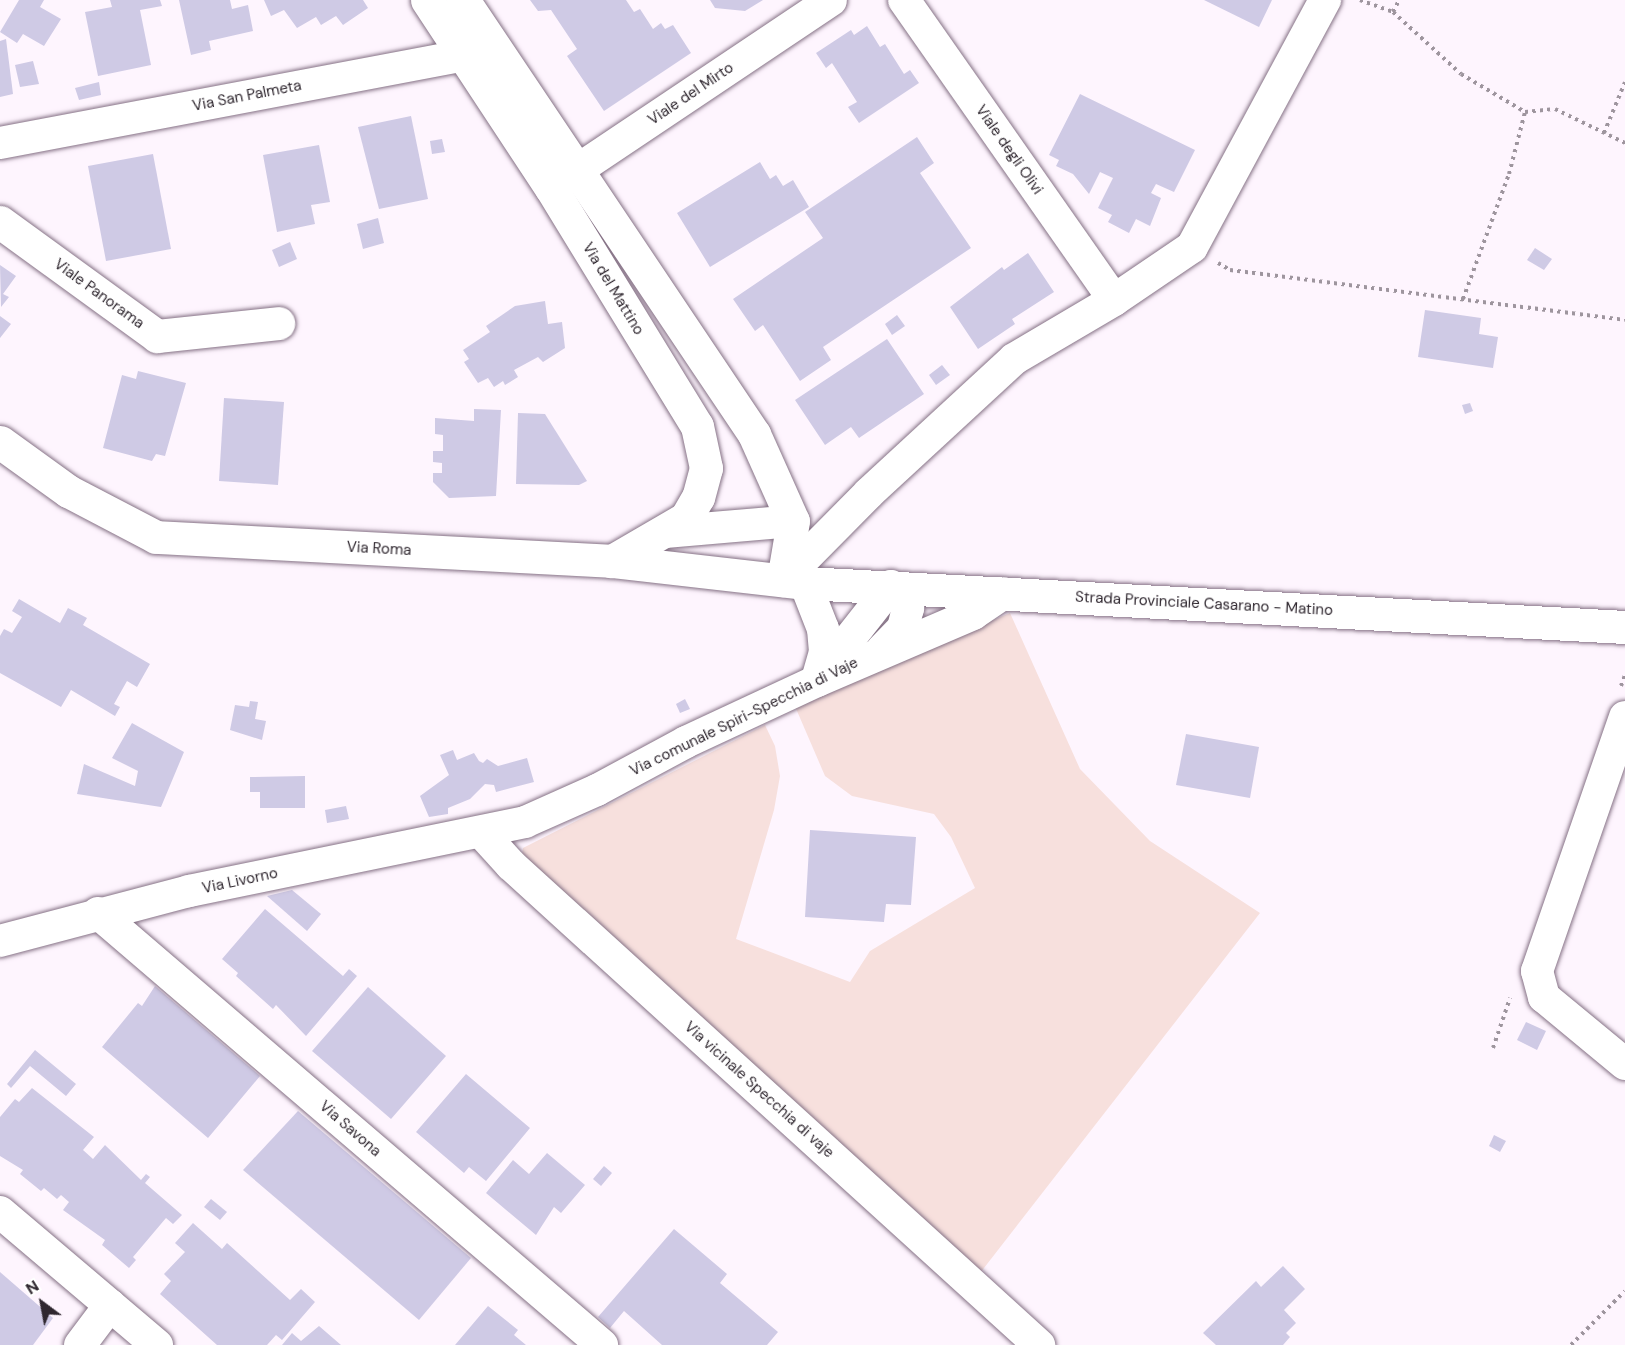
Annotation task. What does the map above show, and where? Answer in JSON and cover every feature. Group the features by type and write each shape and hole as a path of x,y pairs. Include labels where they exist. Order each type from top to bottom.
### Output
{"main road":[{"name":"Via del Mattino","path":"427,0 476,47 564,179 754,434 793,521"},
{"name":"Via del Mattino","path":"463,0 476,47"},
{"name":"Via del Mattino","path":"564,179 697,426 706,468 698,497 686,518 612,561"},
{"name":"Viale Panorama","path":"0,222 157,336 278,322"},
{"name":"Via Roma","path":"0,442 68,491 156,537 612,561 794,582"},
{"path":"793,521 794,582"},
{"name":"Strada Provinciale Casarano - Matino","path":"794,582 1625,627"}],"street":[{"name":"Viale del Mirto","path":"564,179 831,0"},
{"name":"Viale degli Olivi","path":"904,0 1114,300"},
{"path":"817,681 825,652 823,629 794,582 869,492 1014,358 1114,300 1192,247 1324,0"},
{"name":"Via San Palmeta","path":"0,143 476,47"},
{"path":"665,532 793,521"},
{"path":"817,681 891,586 908,608 903,628 880,651"},
{"name":"Via comunale Spiri-Specchia di Vaje","path":"482,833 525,822 597,790 686,742 880,651 973,614 1004,593"},
{"path":"1625,717 1537,971 1544,997 1625,1064"},
{"name":"Via Livorno","path":"0,941 98,913 388,848 482,833"},
{"name":"Via vicinale Specchia di vaje","path":"482,833 511,865 1039,1345"},
{"name":"Via Savona","path":"98,913 602,1345"},
{"path":"0,1212 157,1345"},
{"path":"80,1345 110,1305"}],"path":[{"path":"1360,0 1393,12 1461,74 1525,112 1556,109 1625,143"},
{"path":"1393,12 1399,0"},
{"path":"1604,133 1625,82"},
{"path":"1462,299 1509,174 1525,112"},
{"path":"1192,247 1230,270 1625,320"},
{"path":"1571,1345 1625,1291"}],"shaded area":[{"path":"1010,613 1080,769 1150,841 1260,913 977,1277 521,860 523,848 765,725 775,746 780,776 774,810 736,939 850,982 870,951 975,888 951,837 934,814 852,796 825,776 794,704"}],"building":[{"path":"19,0 44,0 40,7 61,19 44,46 23,34 17,43 0,32"},
{"path":"110,0 160,0 162,6 140,10 151,65 98,76 85,12 112,7"},
{"path":"179,0 230,0 232,9 248,5 253,31 209,41 211,50 191,55"},
{"path":"264,0 363,0 368,8 343,25 336,16 321,25 316,17 297,28 284,10 271,16"},
{"path":"530,0 626,0 634,12 640,9 653,29 661,23 665,29 673,25 691,53 604,111 567,56 577,49 551,10 538,11"},
{"path":"710,0 763,0 745,11 715,8"},
{"path":"1204,0 1272,0 1259,27"},
{"path":"867,26 880,47 885,44 904,74 910,70 919,83 859,123 848,107 857,102 832,63 826,68 816,53 851,30 854,35"},
{"path":"6,39 13,94 0,97 0,41"},
{"path":"33,61 39,84 20,87 15,65"},
{"path":"99,82 101,95 79,100 75,88"},
{"path":"1080,94 1195,150 1174,192 1156,184 1151,193 1161,198 1150,226 1136,219 1129,233 1108,222 1112,215 1098,208 1113,178 1100,172 1089,194 1073,174 1056,166 1059,160 1049,155"},
{"path":"411,116 428,199 379,209 358,127"},
{"path":"917,137 934,163 920,173 971,248 823,347 831,360 800,381 763,325 755,331 733,299 823,238 805,212"},
{"path":"442,139 445,152 432,154 430,141"},
{"path":"319,145 330,202 311,205 315,224 277,232 263,155"},
{"path":"153,154 171,249 106,261 88,166"},
{"path":"760,162 770,179 776,175 783,186 793,180 809,207 710,267 677,213"},
{"path":"378,218 384,243 363,249 357,224"},
{"path":"290,242 297,259 279,267 272,250"},
{"path":"1535,248 1552,259 1544,270 1527,260"},
{"path":"1028,253 1054,292 1012,319 1015,324 978,349 950,307 1002,267 1004,270"},
{"path":"0,265 16,276 3,294 9,297 1,307"},
{"path":"545,301 548,324 562,322 565,348 543,362 538,357 514,370 518,377 505,385 503,381 494,387 488,378 478,383 464,362 469,359 463,350 490,332 486,326 515,306"},
{"path":"1425,310 1481,318 1479,334 1498,337 1493,368 1418,357"},
{"path":"897,315 905,326 892,335 885,324"},
{"path":"0,316 11,324 0,338"},
{"path":"887,339 924,394 859,438 851,427 825,445 795,400"},
{"path":"942,365 950,375 936,385 929,375"},
{"path":"138,371 186,383 165,456 156,454 152,461 103,448 122,375 136,379"},
{"path":"224,398 284,402 278,485 219,481"},
{"path":"1470,403 1473,411 1465,414 1462,405"},
{"path":"474,409 501,410 496,496 449,498 433,482 433,473 442,473 442,463 433,462 433,451 443,451 443,435 435,434 435,418 474,421"},
{"path":"518,413 545,414 587,481 579,485 516,484"},
{"path":"19,599 60,623 68,608 87,618 83,625 150,664 137,687 127,681 114,704 120,707 115,716 71,690 61,707 0,673 0,636 4,629 12,633 22,617 12,611"},
{"path":"685,699 690,709 680,713 676,704"},
{"path":"250,701 258,702 255,719 266,721 262,740 230,730 235,705 249,707"},
{"path":"132,723 184,752 161,807 77,794 84,764 135,786 138,771 112,758"},
{"path":"1186,734 1259,747 1250,798 1176,785"},
{"path":"453,750 457,760 474,753 479,761 483,763 487,759 498,766 527,758 534,782 496,792 494,785 485,784 470,799 448,808 448,814 429,817 420,796 449,775 440,755"},
{"path":"305,776 305,808 260,808 260,792 250,792 250,777"},
{"path":"346,806 349,819 327,823 325,810"},
{"path":"810,830 916,837 911,905 886,904 884,922 805,917"},
{"path":"292,890 321,914 307,931 267,896"},
{"path":"265,909 343,976 349,969 357,976 306,1036 276,1005 273,1009 236,976 238,973 222,959"},
{"path":"155,986 260,1076 208,1138 102,1047 138,1003 142,1006"},
{"path":"368,987 446,1056 391,1119 312,1051"},
{"path":"1526,1022 1546,1031 1537,1050 1517,1040"},
{"path":"35,1050 76,1084 66,1096 30,1066 11,1088 7,1084"},
{"path":"466,1074 530,1128 486,1181 469,1167 464,1173 416,1132"},
{"path":"32,1088 94,1137 83,1150 93,1159 105,1145 141,1180 146,1174 150,1177 145,1183 182,1215 173,1224 166,1218 133,1257 136,1260 129,1268 102,1245 105,1240 63,1210 69,1202 61,1195 57,1199 44,1188 41,1191 20,1174 23,1170 0,1156 0,1117 15,1099 19,1102"},
{"path":"298,1111 471,1258 419,1320 243,1170"},
{"path":"1494,1135 1506,1141 1500,1152 1489,1146"},
{"path":"547,1153 585,1185 561,1213 554,1207 536,1235 486,1193 513,1160 529,1174"},
{"path":"604,1166 612,1173 601,1186 593,1179"},
{"path":"211,1199 227,1212 220,1220 204,1207"},
{"path":"193,1223 222,1249 227,1243 290,1300 301,1289 315,1302 282,1340 276,1335 267,1345 217,1345 160,1294 171,1281 164,1274 185,1252 175,1243"},
{"path":"674,1229 727,1274 720,1283 778,1332 767,1345 662,1345 624,1311 610,1328 598,1317"},
{"path":"1283,1266 1305,1289 1284,1310 1296,1323 1286,1333 1290,1337 1283,1345 1216,1345 1203,1333 1256,1281 1261,1287"},
{"path":"0,1272 53,1318 33,1345 0,1345"},
{"path":"488,1306 518,1330 514,1335 526,1345 455,1345"},
{"path":"319,1326 341,1345 282,1345 292,1333 301,1341"}]}
